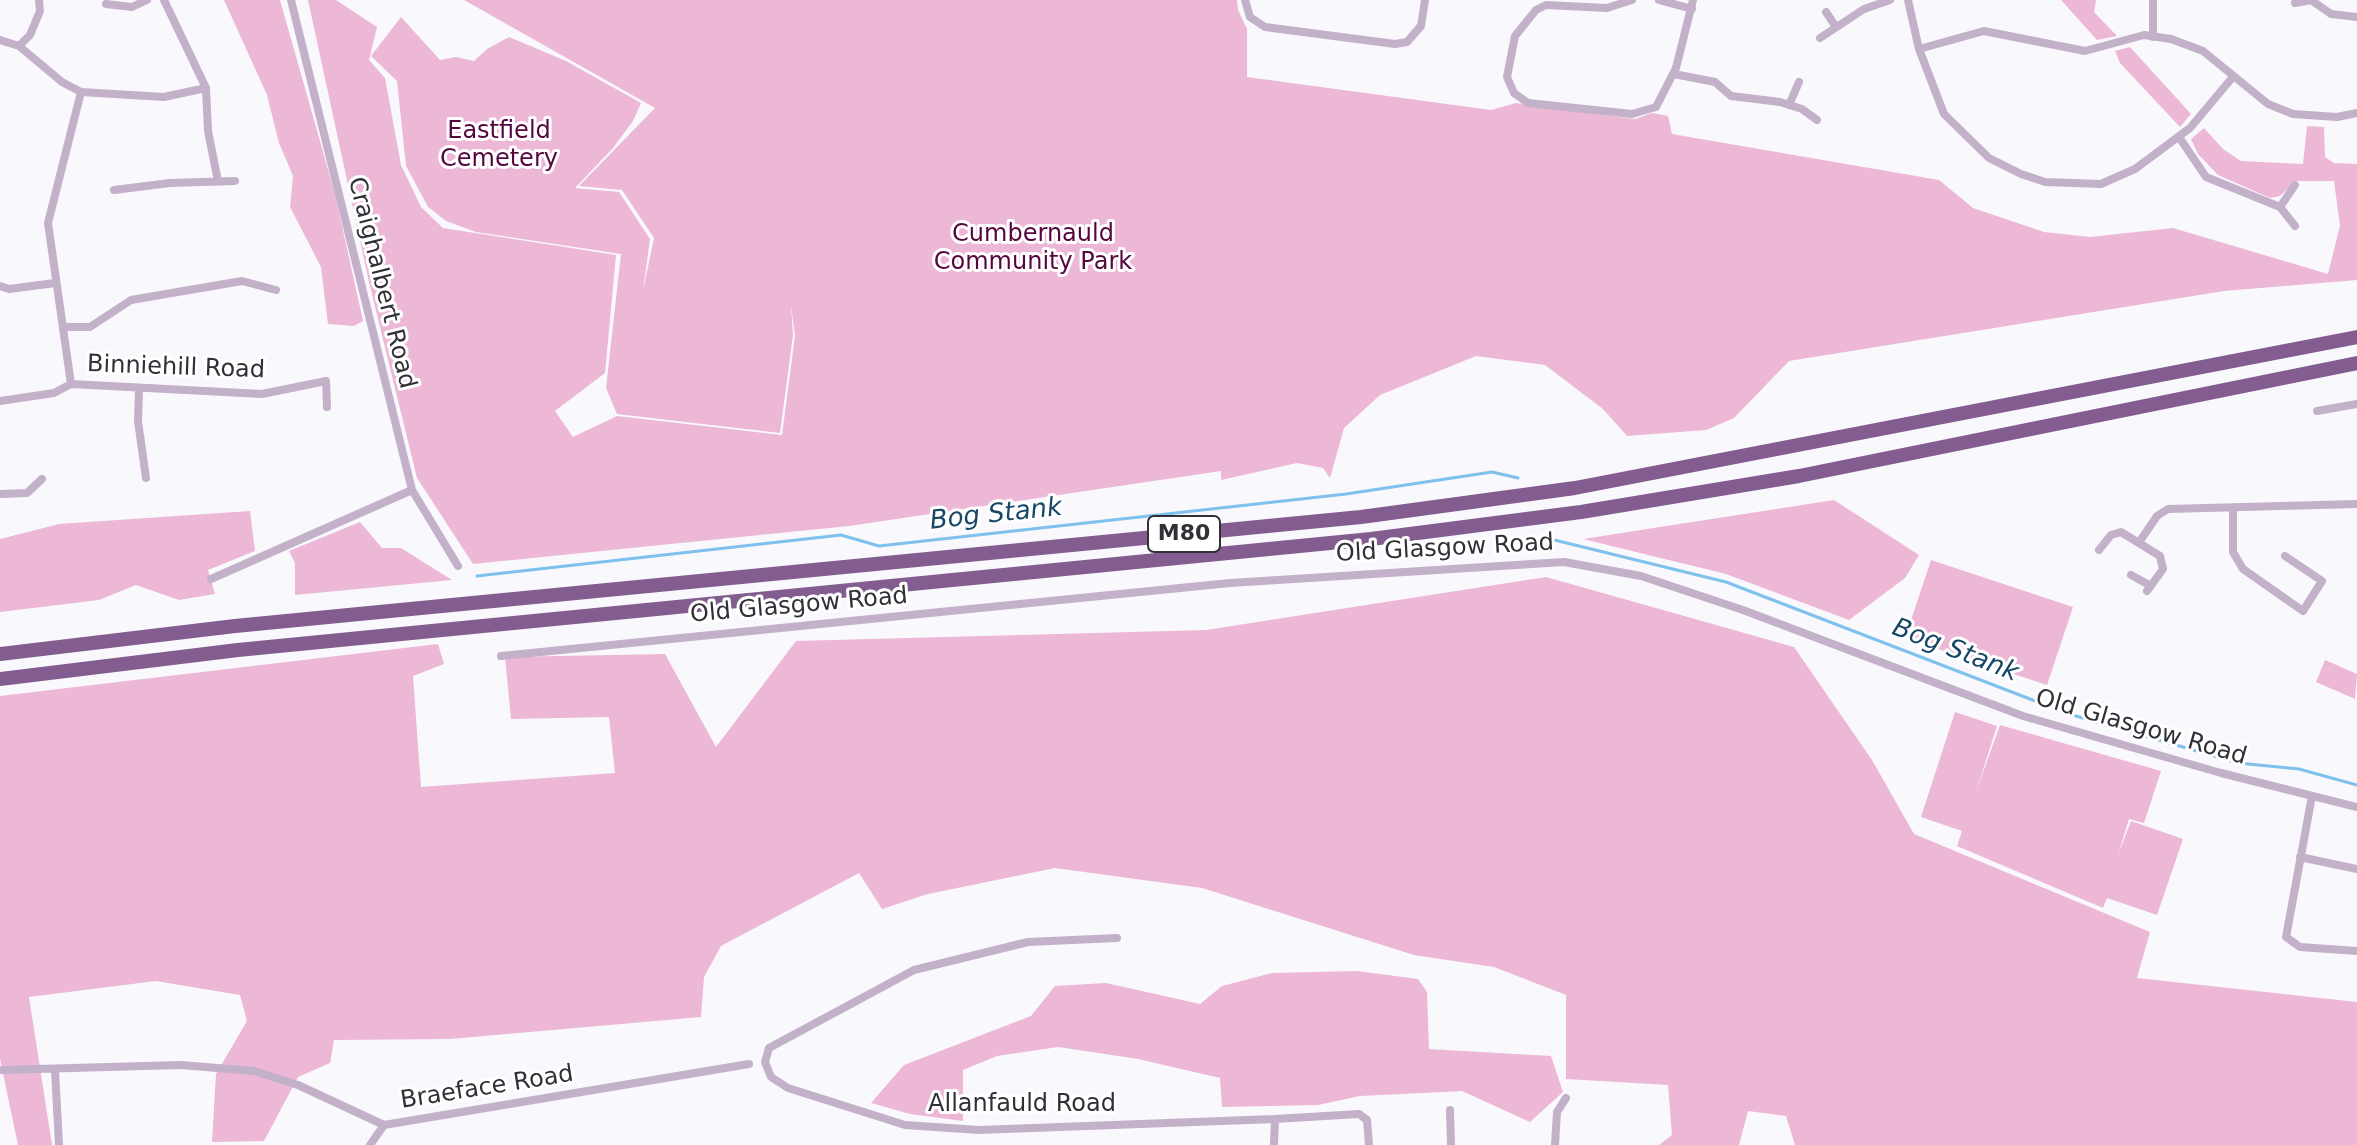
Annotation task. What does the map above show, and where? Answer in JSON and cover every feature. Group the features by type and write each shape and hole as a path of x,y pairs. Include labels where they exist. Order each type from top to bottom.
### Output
{"highway":[{"name":"M80","path":"0,654 235,626 1361,517 1545,492 2357,337"},
{"name":"M80","path":"0,679 254,648 1371,539 1581,512 1799,476 2357,363"}],"street":[{"path":"19,46 30,35 40,11 39,0"},
{"path":"106,4 132,7 147,0"},
{"path":"164,0 206,88 208,131 218,181"},
{"name":"Craighalbert Road","path":"291,0 412,490 458,566"},
{"path":"1245,0 1250,17 1265,27 1395,44 1407,42 1421,26 1425,0"},
{"path":"1632,0 1607,8 1546,5 1536,10 1515,36 1508,84 1528,103 1632,114 1656,107 1674,74 1693,5 1659,0"},
{"path":"1820,38 1864,9 1890,0"},
{"path":"1908,0 1919,49 1937,103 1953,125 1989,158 2021,174 2065,185 2101,184 2135,169 2179,137 2232,78"},
{"path":"2153,0 2153,37"},
{"path":"2295,3 2311,0 2331,14 2357,17"},
{"path":"1826,12 1836,27"},
{"path":"1919,49 1984,31 2085,51 2144,35 2203,51 2232,78 2268,104 2293,114 2337,117 2357,113"},
{"path":"0,40 19,46 62,82 81,92 164,97 206,88"},
{"path":"1674,74 1715,82 1731,96 1789,105 1817,120"},
{"path":"1789,105 1799,82"},
{"name":"Binniehill Road","path":"71,384 48,223 81,92"},
{"path":"2179,137 2206,177 2280,207 2295,226"},
{"path":"114,190 235,181"},
{"path":"2280,207 2295,185"},
{"path":"63,327 90,327 131,300 172,292 242,281 276,290"},
{"path":"0,286 9,289 55,283"},
{"name":"Binniehill Road","path":"0,401 54,393 71,384 262,394 326,381 327,407"},
{"path":"139,388 138,421 146,478"},
{"path":"2317,411 2357,404"},
{"path":"0,494 27,493 42,479"},
{"path":"211,579 412,490"},
{"path":"2140,541 2157,516 2168,509 2357,504"},
{"path":"2233,507 2233,552 2243,569 2303,611 2322,581 2285,556"},
{"path":"2099,550 2111,535 2121,532 2160,556 2163,569 2149,588 2131,575"},
{"name":"Old Glasgow Road","path":"501,656 1230,583 1564,562 1641,576 1728,605 2023,716 2357,807"},
{"path":"2312,796 2286,937 2300,947 2357,951"},
{"path":"2300,857 2357,869"},
{"name":"Allanfauld Road","path":"1117,938 1028,942 914,970 769,1048 765,1062 771,1077 788,1088 905,1125 979,1130 1275,1119"},
{"name":"Braeface Road","path":"0,1070 181,1065 254,1071 298,1085 384,1125 749,1064"},
{"path":"55,1070 59,1145"},
{"path":"1555,1145 1557,1112 1566,1098"},
{"path":"1450,1110 1451,1145"},
{"path":"1274,1145 1275,1119 1359,1114 1367,1120 1369,1145"},
{"path":"370,1145 384,1125"}],"green space":[{"path":"224,0 280,0 335,194 363,321 354,326 328,324 321,267 290,207 293,176 279,143 267,95"},
{"name":"Cumbernauld Community Park","path":"308,0 336,0 377,27 369,60 385,78 401,165 421,207 443,228 616,255 605,373 555,411 573,437 617,416 782,435 795,336 791,305 793,335 780,433 617,414 606,388 621,254 476,232 446,221 428,207 406,166 397,81 371,56 401,17 440,60 456,57 474,61 487,49 509,37 566,61 641,103 633,121 613,148 575,188 619,192 650,239 643,291 654,238 622,190 579,186 655,108 464,0 1237,0 1247,29 1247,77 1491,110 1516,103 1635,119 1652,113 1668,116 1672,134 1939,180 1973,208 2044,232 2090,237 2173,228 2328,274 2340,226 2334,181 2296,181 2280,196 2270,198 2218,175 2198,154 2191,139 2204,128 2223,149 2241,161 2303,164 2307,126 2324,127 2325,157 2334,163 2357,164 2357,280 2224,291 1789,361 1734,418 1706,430 1627,436 1603,409 1545,365 1476,356 1380,395 1344,428 1330,478 1323,468 1297,463 1221,480 1221,471 849,526 473,564 417,478 369,282"},
{"path":"2061,0 2096,0 2094,12 2117,36 2097,40"},
{"path":"2130,47 2191,114 2180,127 2120,63 2115,51"},
{"path":"1834,500 1919,555 1905,578 1849,620 1726,574 1583,539"},
{"path":"250,511 255,551 208,570 215,594 179,600 136,585 99,600 0,612 0,539 59,524"},
{"path":"360,522 382,548 401,548 452,580 295,595 295,563 289,551"},
{"path":"1931,560 2073,607 2047,685 1905,638"},
{"path":"1546,577 1794,647 1872,760 1914,834 2150,932 2137,978 2357,1002 2357,1145 1795,1145 1786,1116 1748,1111 1739,1145 1659,1145 1672,1135 1668,1085 1566,1079 1566,995 1494,967 1414,955 1202,888 1055,868 928,894 882,909 859,873 721,946 704,977 701,1017 450,1039 334,1040 330,1063 298,1077 264,1141 212,1142 216,1074 247,1021 240,995 156,981 29,997 52,1145 18,1145 0,1059 0,696 438,644 444,664 413,676 421,787 615,773 609,717 511,719 505,657 665,654 716,747 796,641 1206,630"},
{"path":"2325,660 2357,674 2355,699 2316,682"},
{"path":"1955,712 1997,726 1976,792 2000,725 2161,771 2144,823 2129,819 2118,855 2131,821 2183,839 2157,915 2107,898 2103,908 1957,846 1962,831 1921,817"},
{"path":"1357,971 1418,979 1427,992 1429,1049 1551,1056 1563,1092 1530,1122 1462,1091 1360,1096 1318,1105 1222,1107 1220,1078 1138,1059 1058,1047 997,1056 963,1070 963,1121 910,1114 871,1103 904,1065 1031,1016 1055,986 1106,983 1200,1004 1222,986 1272,973"}],"waterway":[{"name":"Bog Stank","path":"477,576 841,535 879,546 1346,494 1492,472 1518,478"},
{"name":"Bog Stank","path":"1542,537 1726,582 2069,714 2238,763 2299,769 2357,785"}],"park label":[{"name":"Eastfield Cemetery","path":"499,146"}]}
